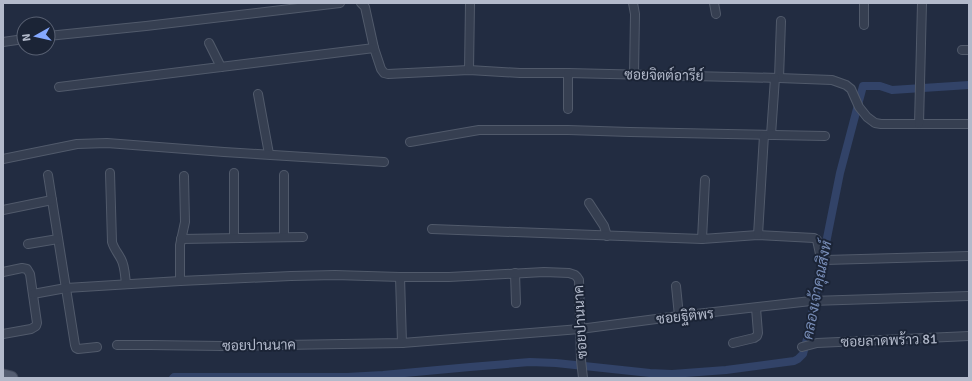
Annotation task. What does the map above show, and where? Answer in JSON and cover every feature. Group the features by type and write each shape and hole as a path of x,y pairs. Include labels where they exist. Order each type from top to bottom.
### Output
{"main road":[{"path":"3,376 11,378"}],"street":[{"path":"56,35 340,3"},
{"path":"59,87 374,48 365,7 361,3"},
{"path":"469,70 470,3"},
{"path":"633,3 635,14 634,75"},
{"path":"714,3 716,14"},
{"path":"864,3 864,25"},
{"path":"919,124 922,3"},
{"path":"758,235 767,135 777,78 781,21"},
{"path":"3,42 16,40"},
{"path":"209,43 221,67"},
{"name":"ซอยจิตต์อารีย์","path":"374,48 381,69 384,73 388,74 469,70 520,73 832,80 846,85 851,89 855,99 867,117 881,124 969,124"},
{"path":"568,73 568,109"},
{"path":"258,94 269,154"},
{"path":"410,142 479,130 568,130 825,136"},
{"path":"3,159 77,144 107,143 190,150 384,162"},
{"path":"110,173 112,242 123,264 126,284"},
{"path":"234,173 234,238"},
{"path":"48,175 76,348 97,347"},
{"path":"284,175 284,237"},
{"path":"180,281 179,253 185,222 184,176"},
{"path":"702,239 705,180"},
{"path":"3,210 52,200"},
{"path":"589,203 604,226 607,236"},
{"path":"432,229 702,239 758,235 814,238 817,240 822,257 969,256"},
{"path":"181,239 303,237"},
{"path":"28,244 58,239"},
{"path":"3,272 22,268 27,269 30,274 37,323 36,326 30,329 3,334"},
{"path":"33,294 66,288 180,281 335,275 449,277 515,273 516,303"},
{"name":"ซอยปานนาค","path":"515,273 569,273 577,277 579,280 581,360 583,374"},
{"path":"400,277 402,343"},
{"path":"676,286 679,316"},
{"name":"ซอยฐิติพร","path":"402,343 580,329 814,301 969,296"},
{"path":"733,343 757,336 756,308"},
{"name":"ซอยลาดพร้าว 81","path":"806,346 817,343 969,336"},
{"name":"ซอยปานนาค","path":"117,345 222,346 402,343"}],"waterway":[{"name":"คลองเจ้าคุณสิงห์","path":"173,378 347,377 530,362 672,374 726,370 794,361 803,354 807,339 840,173 863,86 880,86 892,90 969,85"}]}
